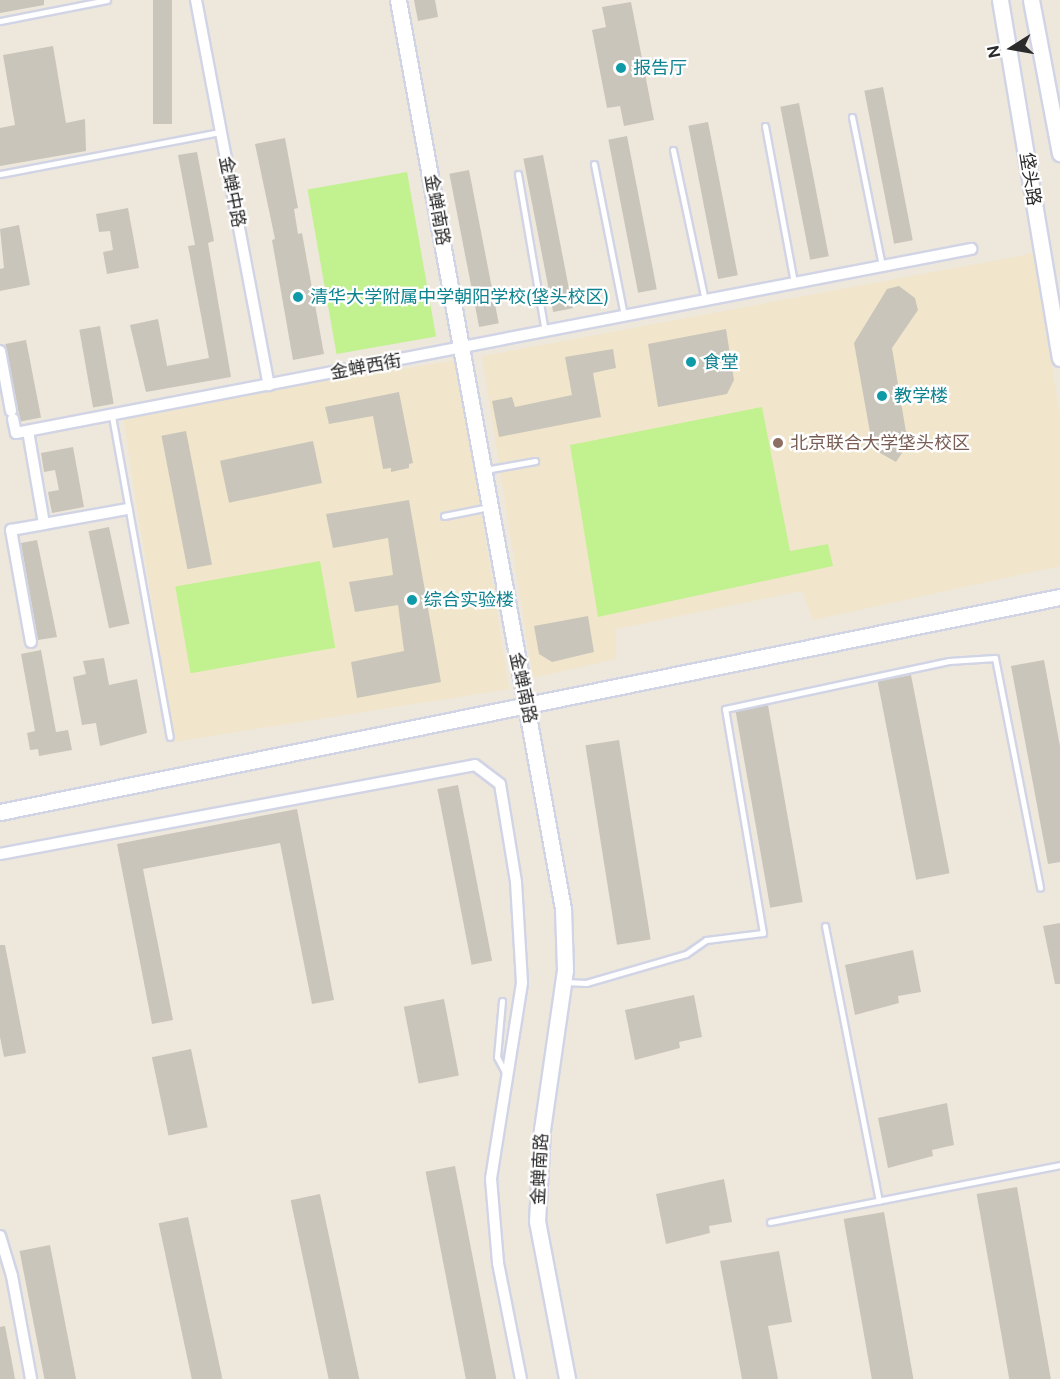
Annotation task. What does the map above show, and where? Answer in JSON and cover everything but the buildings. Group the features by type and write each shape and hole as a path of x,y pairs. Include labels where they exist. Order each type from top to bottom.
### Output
{"street":[{"name":"金蝉中路","path":"196,0 269,385"},
{"name":"金蝉南路","path":"398,0 463,349 525,705 534,734 563,909 564,982 542,1129 537,1221 567,1379"},
{"name":"垡头路","path":"1000,0 1060,358"},
{"name":"垡头路","path":"1031,0 1060,153"},
{"name":"金蝉西街","path":"28,431 546,333 971,249"},
{"path":"0,351 15,433 28,431 44,524"},
{"path":"31,642 11,530 128,509"},
{"path":"0,812 1060,597"},
{"path":"0,854 475,765 500,784 516,882 522,983 491,1179 498,1263 521,1379"},
{"path":"0,1236 12,1276 31,1379"}],"lane":[{"path":"0,21 107,0"},
{"path":"852,117 882,266"},
{"path":"765,126 795,284"},
{"path":"0,174 220,132"},
{"path":"673,150 705,301"},
{"path":"594,164 624,317"},
{"path":"518,174 546,333"},
{"path":"112,416 170,737"},
{"path":"484,470 535,461"},
{"path":"444,516 490,506"},
{"path":"564,982 586,983 675,957 706,940 763,933 725,709 949,661 995,658 1040,888"},
{"path":"825,926 879,1201"},
{"path":"502,1001 497,1057 507,1076"},
{"path":"770,1222 1060,1166"}],"shaded area":[{"name":"北京联合大学垡头校区","path":"1035,253 1060,418 1060,566 813,620 802,591 616,629 616,659 533,678 482,356"},
{"path":"457,360 509,689 174,742 122,413"}],"green space":[{"path":"407,172 436,336 337,354 308,190"},
{"path":"762,407 790,551 828,544 833,566 598,617 570,445"},
{"path":"320,561 335,648 191,673 175,587"}],"place":[{"name":"报告厅","path":"621,68"},
{"name":"清华大学附属中学朝阳学校(垡头校区)","path":"298,297"},
{"name":"食堂","path":"691,362"},
{"name":"教学楼","path":"882,396"},
{"name":"北京联合大学垡头校区","path":"778,443"},
{"name":"综合实验楼","path":"412,600"}]}
